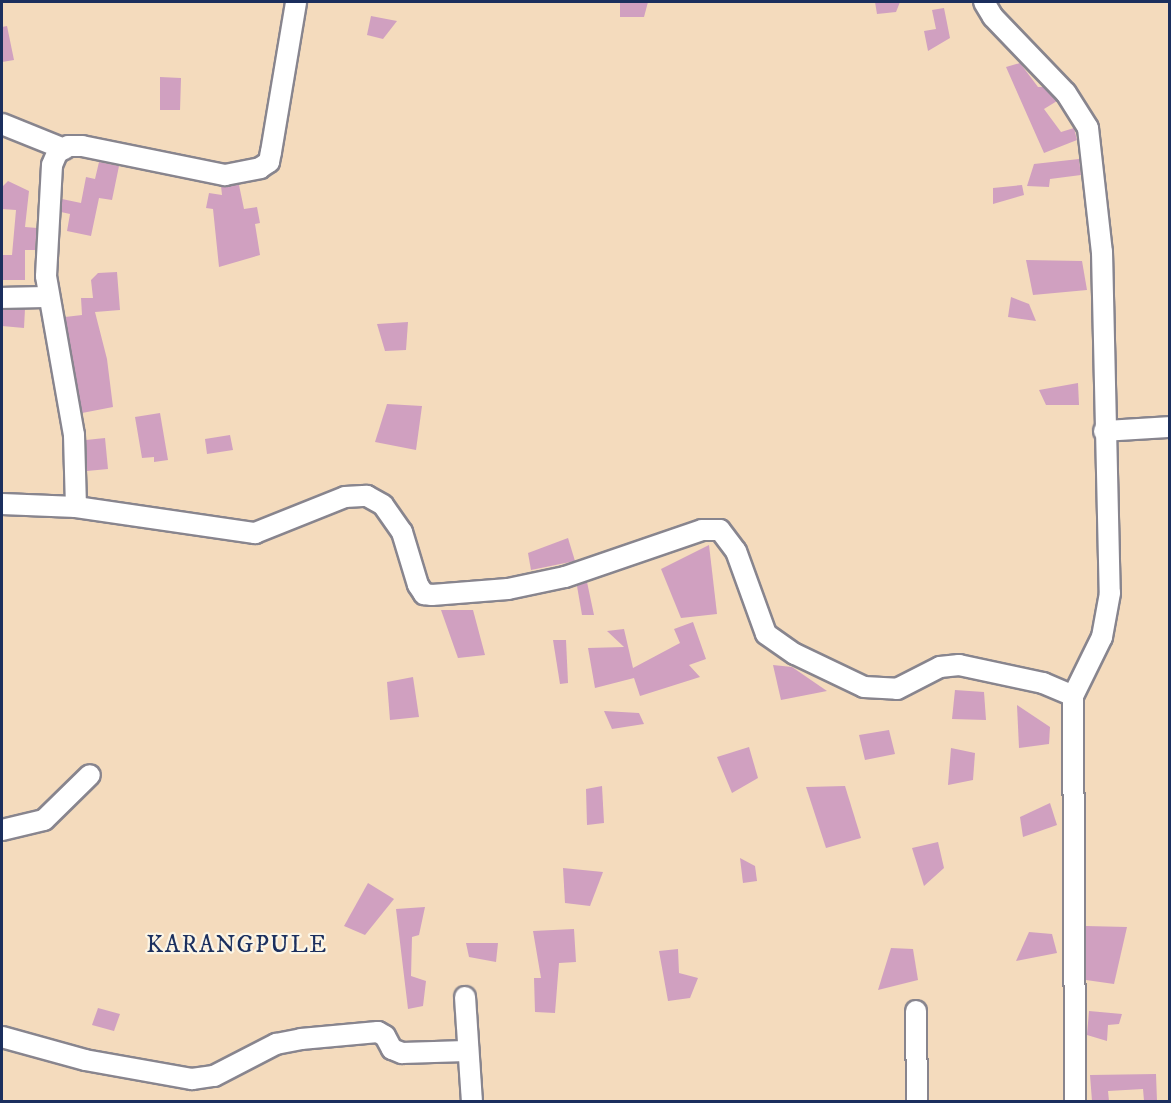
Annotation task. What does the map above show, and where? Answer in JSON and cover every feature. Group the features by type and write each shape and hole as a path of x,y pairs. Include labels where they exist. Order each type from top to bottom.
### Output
{"street":[{"path":"76,507 72,415 48,297 52,165 57,153 64,149 82,146 225,175 260,168 269,162 296,2"},
{"path":"984,2 993,17 1066,93 1088,128 1102,252 1104,431 1110,572 1107,618 1074,696 1075,1101"},
{"path":"2,124 64,149"},
{"path":"2,298 48,297"},
{"path":"1104,431 1170,427"},
{"path":"2,504 76,507 255,533 345,497 367,496 383,505 402,532 418,585 424,594 432,596 508,589 565,577 702,530 720,530 736,551 766,634 795,654 864,687 897,689 940,667 958,665 1043,684 1074,696"},
{"path":"2,830 44,820 90,775"},
{"path":"465,997 466,1051 472,1101"},
{"path":"916,1011 917,1101"},
{"path":"2,1037 85,1060 192,1079 214,1076 276,1044 301,1039 378,1032 385,1036 392,1049 402,1053 466,1051"}],"building":[{"path":"620,2 648,2 644,17 620,17"},
{"path":"875,2 900,2 896,12 877,14"},
{"path":"944,8 950,38 928,51 924,31 936,29 932,10"},
{"path":"371,16 397,21 383,39 367,35"},
{"path":"7,26 14,60 2,62 2,27"},
{"path":"1020,63 1038,87 1044,87 1057,101 1044,109 1061,132 1074,128 1077,140 1044,153 1006,67"},
{"path":"160,77 181,78 180,110 160,110"},
{"path":"1079,159 1081,175 1050,179 1049,187 1027,186 1034,164"},
{"path":"99,162 119,166 112,200 99,198 91,236 67,231 70,214 61,212 62,199 81,203 86,177 95,179"},
{"path":"8,181 29,191 25,227 37,228 35,250 25,250 25,280 2,280 2,255 12,255 16,210 2,209 2,187"},
{"path":"239,185 244,209 257,207 260,223 255,224 260,255 219,267 213,209 206,208 209,193 222,195 221,186"},
{"path":"1022,185 1024,195 993,204 993,188"},
{"path":"1026,260 1082,261 1087,290 1033,295"},
{"path":"117,272 120,310 95,312 107,359 113,407 82,413 65,317 82,315 81,298 93,298 91,280 98,273"},
{"path":"1011,297 1029,304 1036,321 1008,317"},
{"path":"25,309 24,328 2,326 2,310"},
{"path":"408,322 406,350 385,351 377,324"},
{"path":"1078,383 1079,405 1046,405 1039,390"},
{"path":"387,404 422,406 416,450 375,442"},
{"path":"160,413 168,460 154,462 154,457 142,458 135,417"},
{"path":"230,435 233,450 207,454 205,439"},
{"path":"105,438 108,469 87,471 86,440"},
{"path":"568,538 575,561 531,570 528,553"},
{"path":"709,545 717,614 681,618 661,569"},
{"path":"587,582 594,615 582,615 577,586"},
{"path":"441,610 473,610 485,655 458,658"},
{"path":"693,622 706,659 689,665 700,677 640,696 634,678 595,688 588,648 624,647 607,631 624,629 633,668 680,643 674,629"},
{"path":"553,640 566,640 568,683 560,684"},
{"path":"773,665 792,667 827,691 781,700"},
{"path":"413,677 419,717 390,720 387,682"},
{"path":"955,690 984,692 986,720 952,719"},
{"path":"1017,705 1050,727 1049,744 1019,748"},
{"path":"604,711 639,713 644,724 612,729"},
{"path":"889,730 895,754 865,760 859,735"},
{"path":"749,747 758,778 732,793 717,757"},
{"path":"951,748 975,753 973,780 948,785"},
{"path":"602,786 604,823 587,825 586,789"},
{"path":"845,786 861,838 826,848 806,787"},
{"path":"1050,803 1057,825 1023,837 1020,817"},
{"path":"938,842 944,868 924,886 912,848"},
{"path":"740,858 755,866 757,881 743,883"},
{"path":"563,868 603,872 590,906 565,903"},
{"path":"368,883 394,899 365,935 344,926"},
{"path":"425,907 419,935 412,937 411,976 426,981 423,1006 408,1009 396,909"},
{"path":"1086,926 1127,927 1114,984 1086,980"},
{"path":"574,929 576,962 559,963 555,1013 535,1012 534,978 541,978 533,931"},
{"path":"1029,932 1052,934 1057,953 1016,961"},
{"path":"466,943 498,943 496,962 469,957"},
{"path":"891,948 913,949 918,980 878,990"},
{"path":"678,949 679,973 698,978 690,998 668,1001 659,951"},
{"path":"98,1008 120,1014 114,1031 92,1025"},
{"path":"1089,1011 1122,1014 1119,1024 1108,1025 1107,1041 1087,1035"},
{"path":"1156,1074 1157,1101 1144,1101 1143,1089 1108,1091 1109,1101 1092,1101 1090,1075"}],"district":[{"name":"KARANGPULE","path":"237,946"}]}
